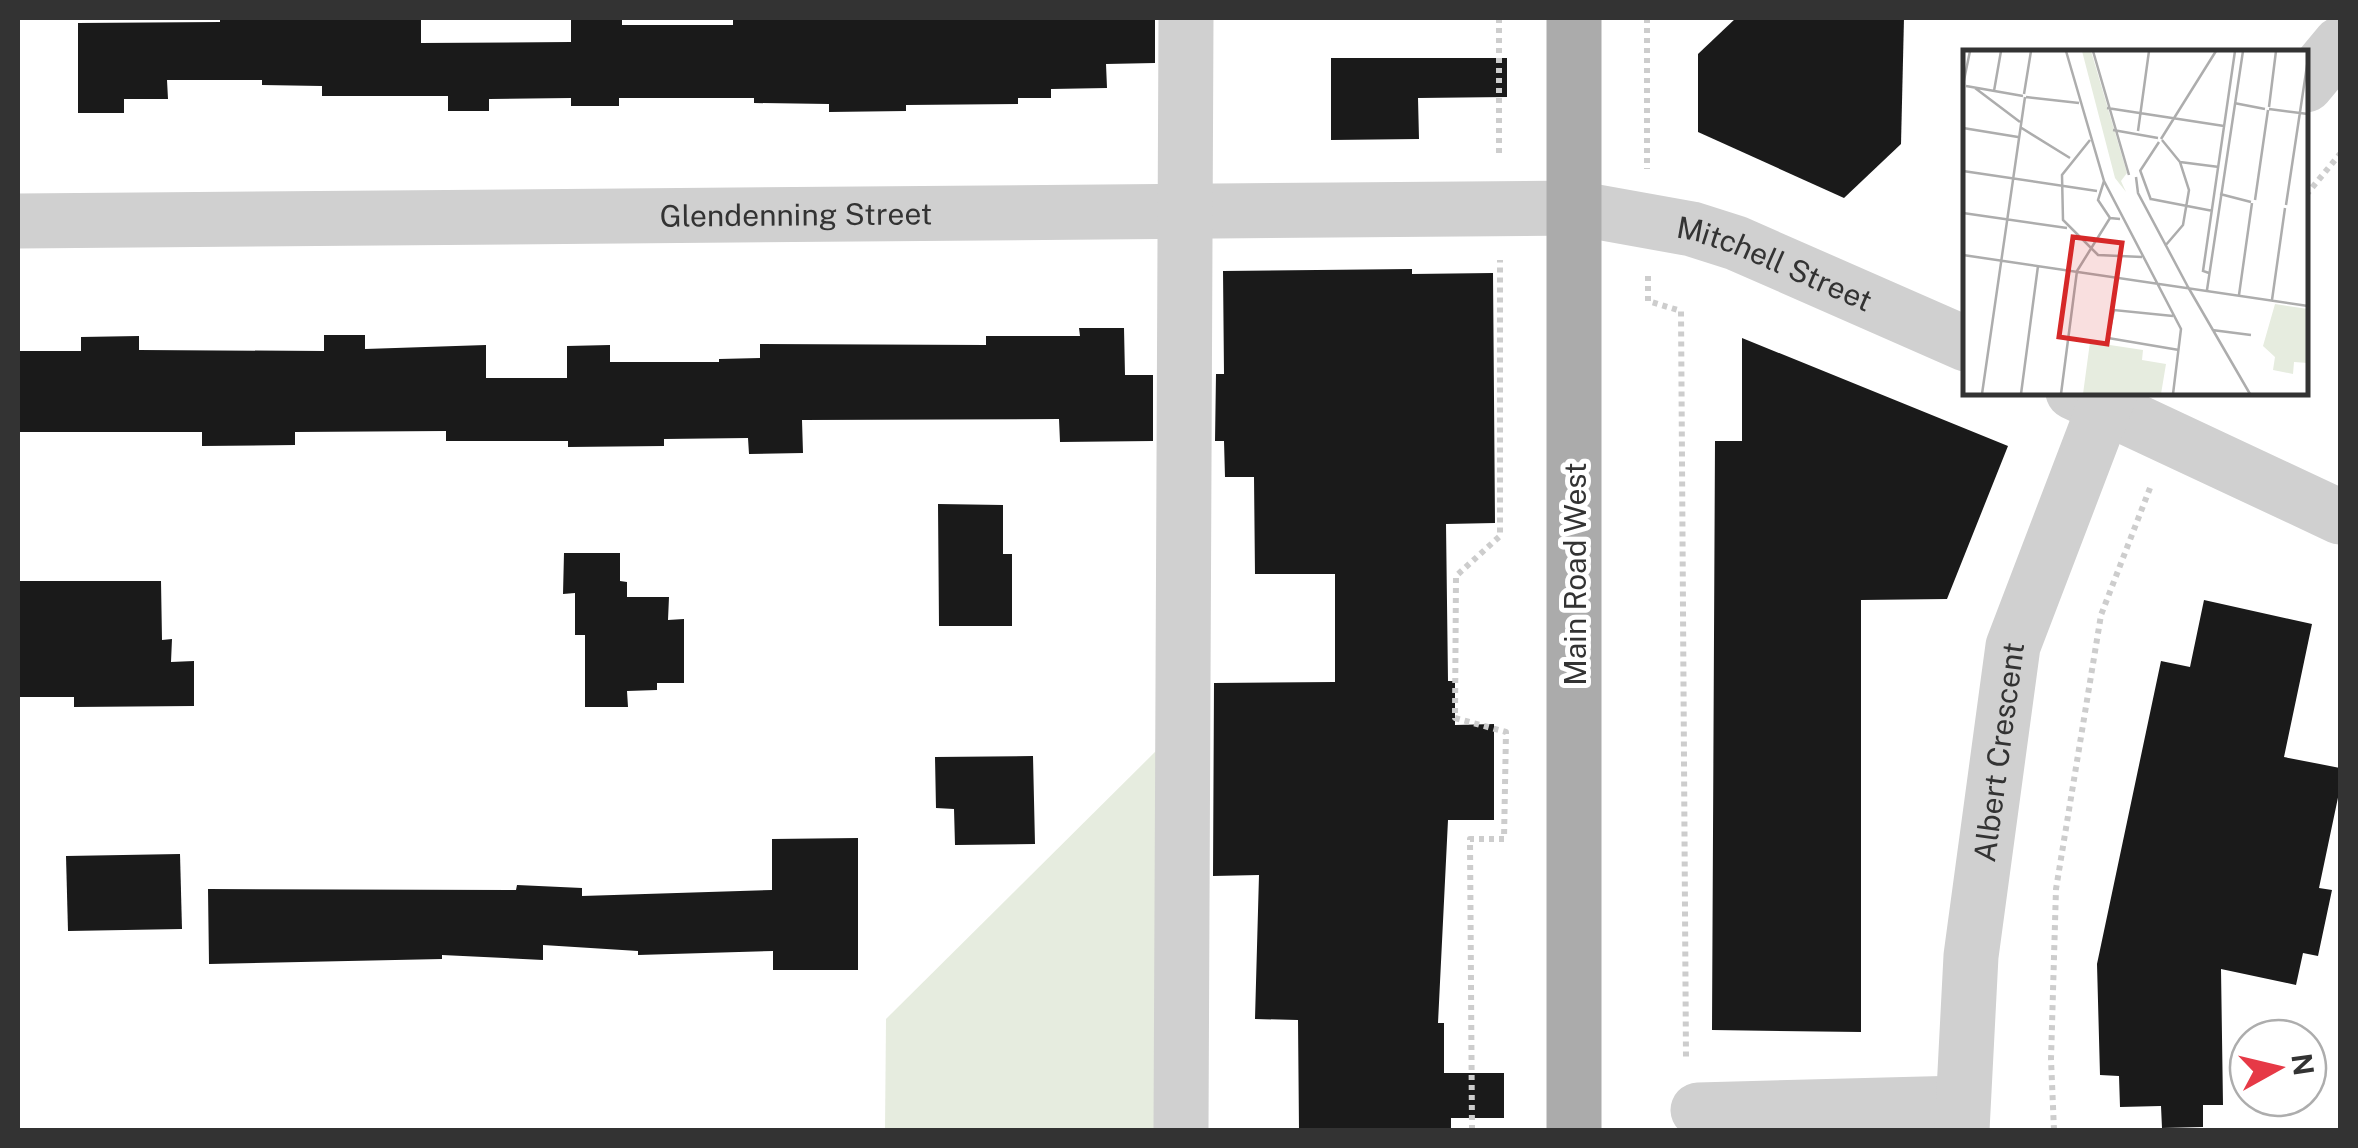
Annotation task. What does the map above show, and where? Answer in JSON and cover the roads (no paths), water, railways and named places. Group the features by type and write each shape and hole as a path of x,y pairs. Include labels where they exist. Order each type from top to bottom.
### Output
{"main road":[{"name":"Main Road West","path":"1574,18 1574,1130"}],"street":[{"path":"1181,1130 1186,18"},
{"path":"2308,82 2340,44"},
{"name":"Glendenning Street","path":"18,220 1575,208"},
{"name":"Mitchell Street","path":"1575,208 1648,220 1736,243 1963,343"},
{"path":"2095,397 2340,517"},
{"name":"Albert Crescent","path":"1962,1117 1971,956 2013,646 2095,397"},
{"path":"1692,1093 1962,1117"}]}
